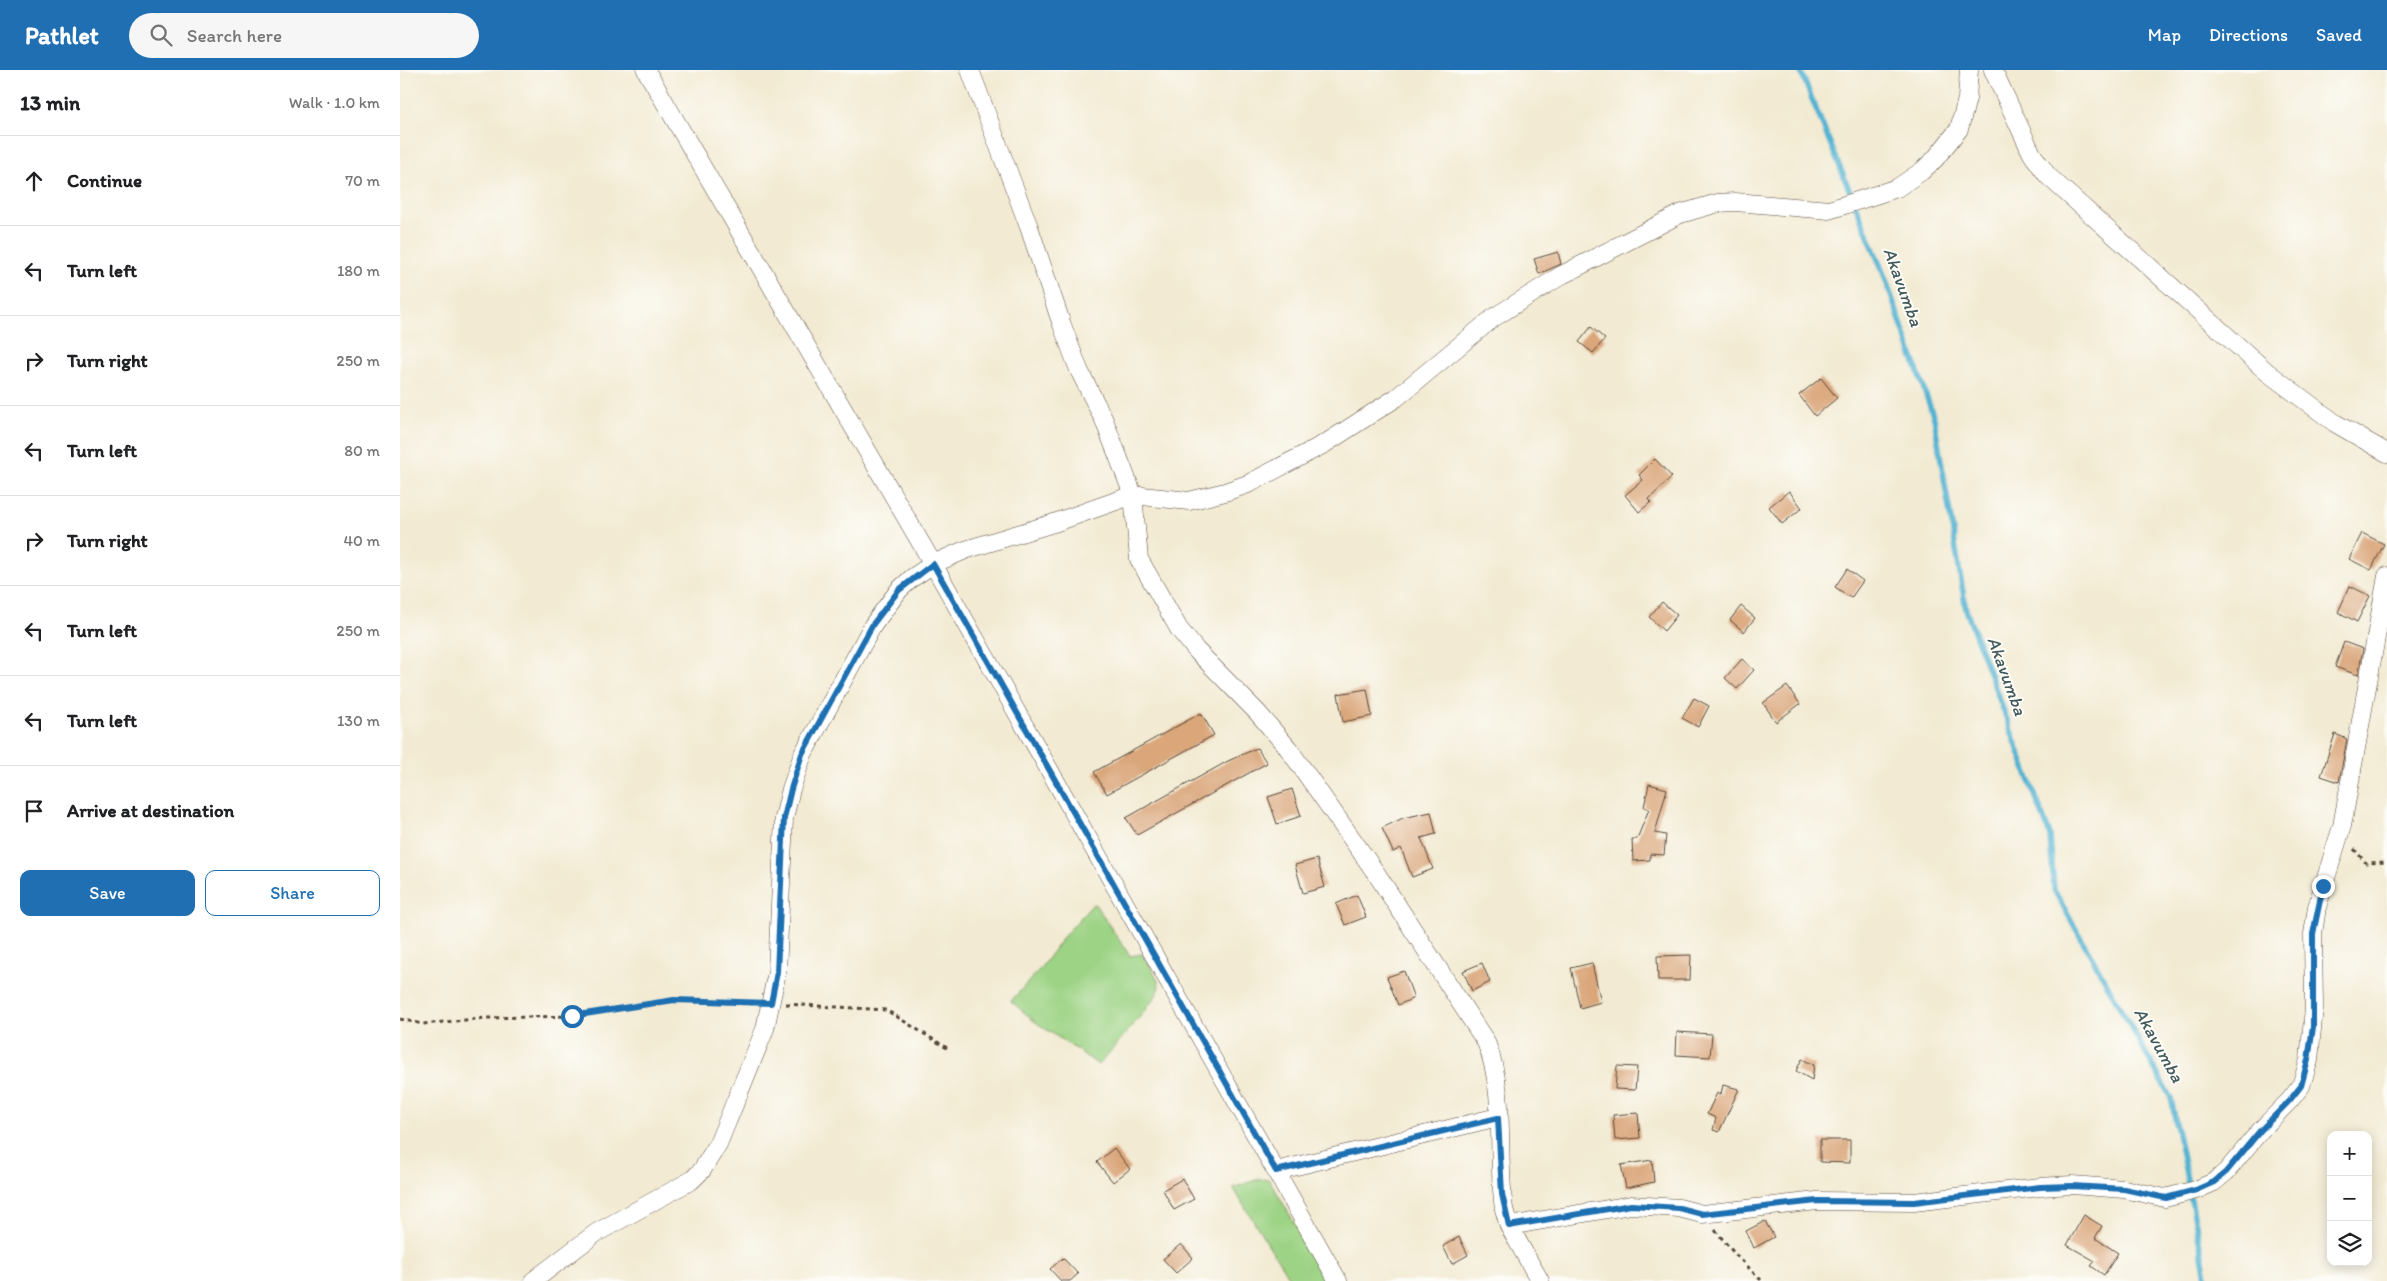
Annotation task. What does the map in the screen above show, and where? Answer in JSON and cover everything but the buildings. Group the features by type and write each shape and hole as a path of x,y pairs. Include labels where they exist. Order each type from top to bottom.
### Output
{"street":[{"path":"646,70 933,564 1338,1281"},
{"path":"970,70 1029,227 1062,325 1080,370 1104,420 1132,495 1139,560 1179,629 1196,650 1257,712 1288,748 1376,874 1486,1042 1493,1060 1497,1082 1502,1194 1509,1226 1540,1281"},
{"path":"533,1281 596,1233 692,1180 702,1170 718,1144 765,1029 771,1003 777,972 784,818 802,754 873,624 899,590 933,564 965,550 1054,523 1132,495 1189,501 1225,492 1279,469 1326,443 1396,398 1493,318 1562,275 1680,214 1718,203 1735,202 1829,210 1897,188 1922,171 1935,159 1958,129 1966,99 1969,70"},
{"path":"1993,70 2032,154 2048,176 2266,372 2335,423 2387,453"},
{"path":"1509,1226 1631,1205 1679,1208 1702,1214 1817,1201 1914,1202 2040,1187 2072,1186 2124,1189 2166,1198 2196,1190 2214,1182 2226,1172 2301,1086 2308,1060 2314,1008 2313,934 2317,907 2342,826 2387,576"},
{"path":"1276,1171 1498,1118"}],"path":[{"path":"2351,843 2366,863 2387,862"},
{"path":"400,1019 423,1024 487,1018 572,1016 674,1000 771,1003 886,1010 947,1048"},
{"path":"1702,1214 1734,1253 1762,1281"}],"green space":[{"path":"1094,903 1130,956 1142,954 1156,975 1159,984 1157,995 1099,1065 1034,1021 1011,1001 1039,970 1064,936"},
{"path":"1269,1179 1328,1281 1291,1281 1233,1188 1256,1180"}],"waterway":[{"name":"Akavumba","path":"1800,70 1883,272 1934,418 1966,610 2050,835 2054,890 2171,1098 2207,1281"}],"route":[{"path":"572,1016 674,1000 771,1003 777,972 784,818 802,754 873,624 899,590 912,578 933,564 1276,1171 1498,1118 1502,1194 1509,1226 1631,1205 1679,1208 1702,1214 1817,1201 1914,1202 2005,1193 2040,1187 2104,1186 2166,1198 2196,1190 2214,1182 2226,1172 2301,1086 2308,1060 2313,1027 2313,934 2317,907 2323,886"}]}
